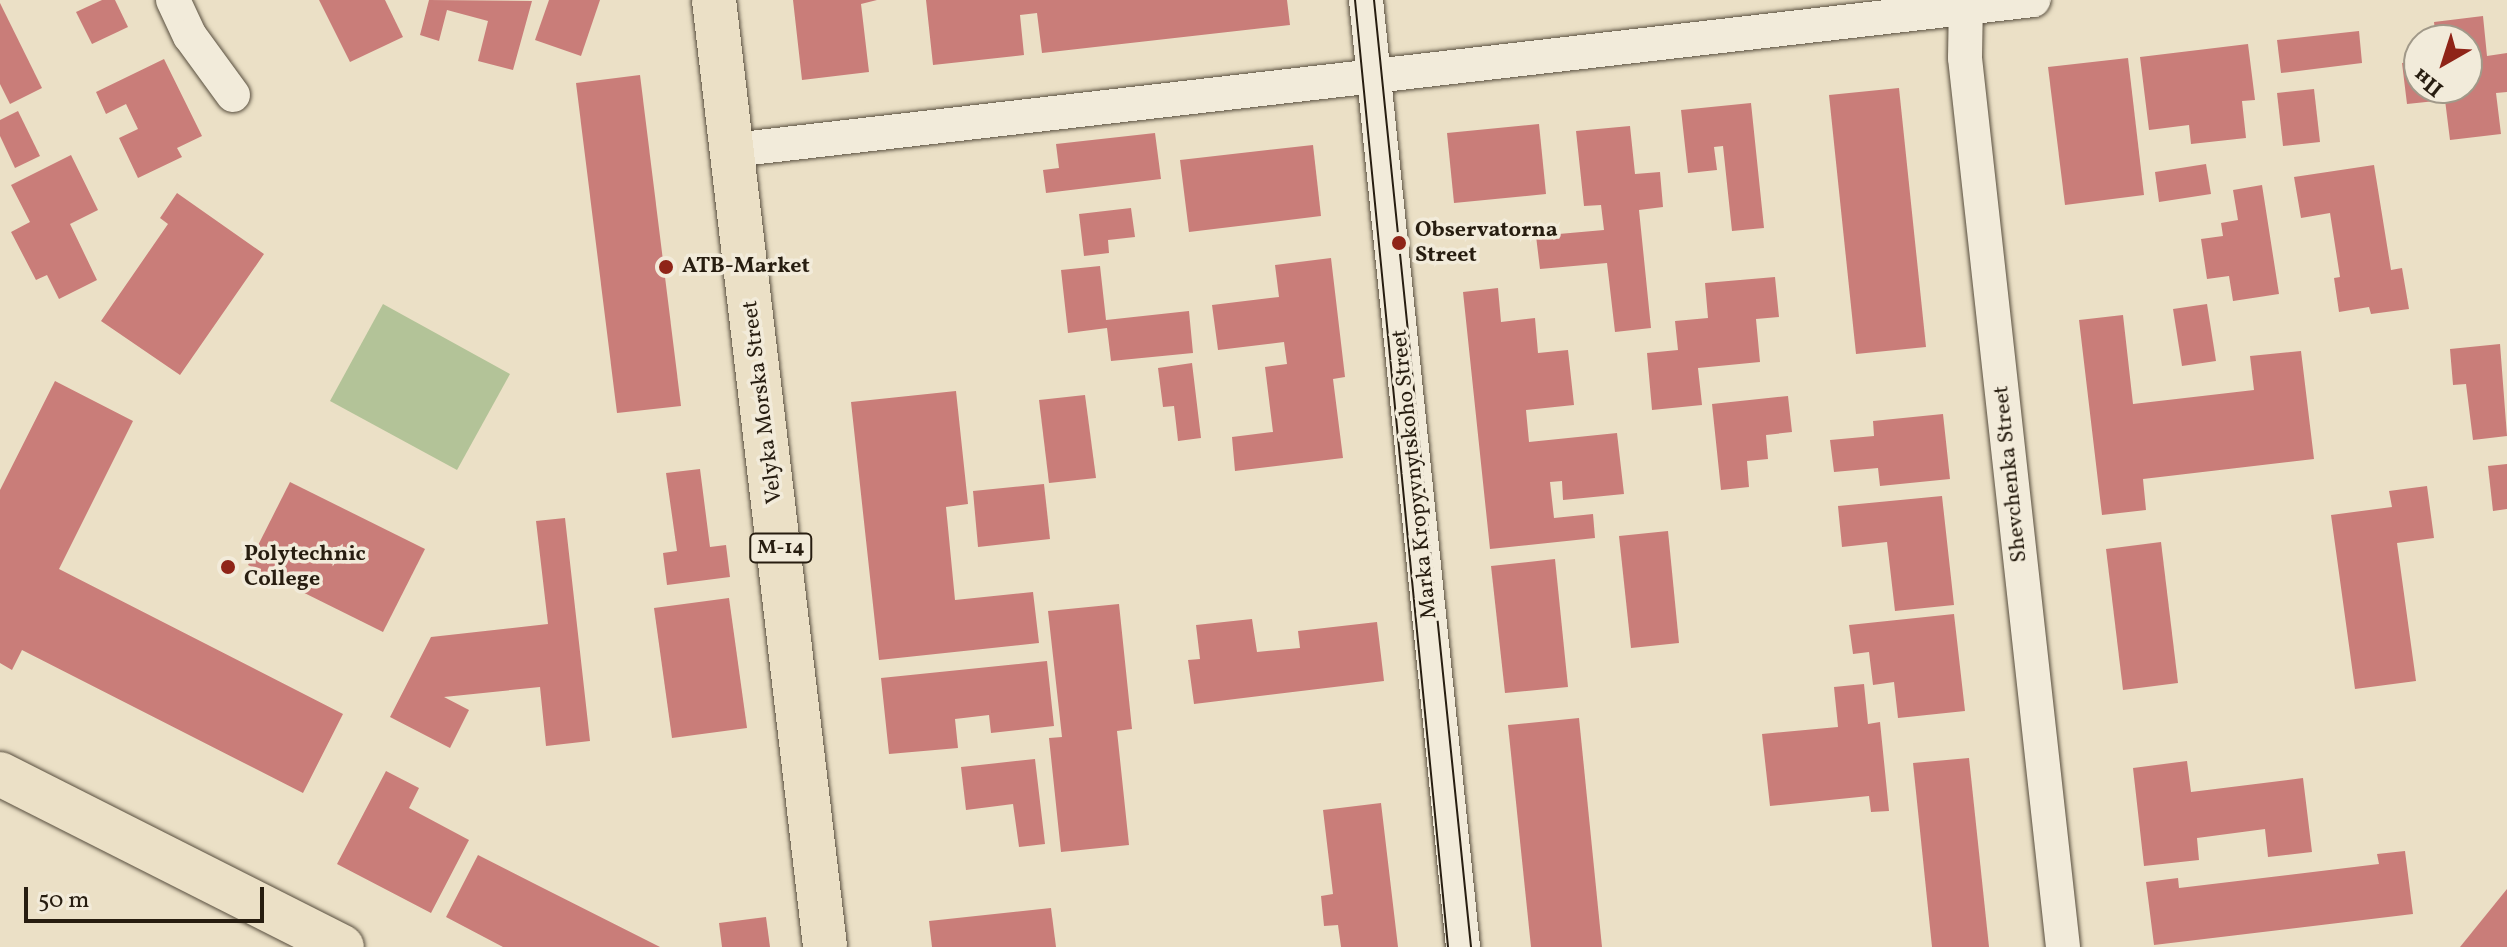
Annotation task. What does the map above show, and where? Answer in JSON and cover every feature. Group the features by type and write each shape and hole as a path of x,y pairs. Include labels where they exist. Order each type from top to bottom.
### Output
{"highway":[{"name":"Velyka Morska Street","path":"714,0 825,947"},
{"path":"0,774 342,947"}],"street":[{"path":"173,0 208,65 233,95"},
{"name":"Marka Kropyvnytskoho Street","path":"1366,0 1463,947"},
{"path":"733,150 1965,4 2033,0"},
{"name":"Shevchenka Street","path":"1965,4 1965,58 2063,947"}],"green space":[{"path":"383,304 510,374 457,470 330,401"}],"building":[{"path":"102,0 115,0 128,27 92,44 76,12"},
{"path":"319,0 385,0 403,37 350,62"},
{"path":"429,0 532,1 513,70 478,61 488,21 447,10 439,41 420,35"},
{"path":"549,0 600,0 581,56 535,40"},
{"path":"793,0 877,0 861,4 869,72 802,80"},
{"path":"926,0 1287,0 1290,25 1042,53 1037,13 1020,15 1024,55 933,65"},
{"path":"0,3 42,88 10,104 0,84"},
{"path":"2483,16 2487,56 2507,53 2507,92 2496,93 2501,134 2450,140 2446,104 2483,104 2483,24 2434,22"},
{"path":"2359,31 2362,63 2281,73 2277,40"},
{"path":"2248,44 2255,100 2242,101 2246,138 2191,144 2189,125 2149,130 2140,57"},
{"path":"2128,58 2144,195 2065,205 2048,67"},
{"path":"164,59 202,136 177,148 182,157 138,178 119,138 138,129 126,104 106,114 96,92"},
{"path":"640,75 681,406 617,413 576,83"},
{"path":"1899,88 1926,347 1856,354 1829,95"},
{"path":"2314,89 2320,142 2283,146 2277,93"},
{"path":"1751,103 1764,228 1732,231 1723,146 1714,147 1717,170 1688,173 1681,110"},
{"path":"18,111 40,156 15,168 0,136 0,120"},
{"path":"1539,124 1546,194 1454,203 1447,133"},
{"path":"1630,126 1635,174 1660,172 1663,207 1639,210 1651,328 1615,332 1607,263 1540,269 1536,236 1604,230 1601,205 1584,206 1576,131"},
{"path":"1155,133 1161,179 1046,193 1043,170 1059,168 1056,144"},
{"path":"1313,145 1321,216 1189,232 1180,160"},
{"path":"71,155 98,210 70,224 97,280 59,299 47,275 36,280 11,232 30,222 11,185"},
{"path":"2206,164 2211,194 2159,202 2155,172"},
{"path":"2374,165 2391,270 2402,268 2409,309 2371,314 2369,307 2339,312 2334,278 2340,277 2330,213 2301,218 2294,177"},
{"path":"2262,185 2279,294 2233,301 2229,276 2207,279 2201,239 2223,236 2221,223 2238,220 2233,190"},
{"path":"177,193 264,254 180,375 101,321 168,224 160,218"},
{"path":"1131,208 1135,237 1108,240 1109,253 1084,256 1079,214"},
{"path":"1331,258 1345,377 1333,379 1343,458 1235,471 1232,437 1273,432 1265,367 1287,364 1284,342 1218,350 1212,305 1279,297 1275,265"},
{"path":"1100,266 1106,320 1189,311 1193,353 1111,361 1107,328 1068,333 1061,270"},
{"path":"1775,277 1779,317 1756,319 1760,362 1698,368 1702,405 1652,410 1647,353 1678,350 1675,321 1708,318 1705,283"},
{"path":"1498,288 1501,322 1535,318 1538,353 1568,350 1574,405 1526,410 1529,442 1617,433 1624,494 1563,500 1562,481 1550,482 1554,518 1593,514 1595,538 1490,549 1463,292"},
{"path":"2207,304 2216,361 2182,366 2173,309"},
{"path":"2123,315 2133,404 2254,390 2250,356 2301,351 2314,459 2143,479 2146,510 2102,515 2079,320"},
{"path":"2500,344 2507,436 2473,440 2466,384 2453,385 2450,349"},
{"path":"1192,363 1201,438 1178,441 1174,406 1163,407 1158,368"},
{"path":"55,381 133,421 59,569 343,714 303,793 22,650 12,670 0,663 0,490"},
{"path":"956,391 968,504 946,507 955,600 1033,592 1039,643 879,660 851,402"},
{"path":"1085,395 1096,478 1049,483 1039,400"},
{"path":"1788,396 1792,432 1766,435 1768,459 1747,461 1749,487 1721,490 1712,404"},
{"path":"1943,414 1950,479 1880,486 1878,468 1834,472 1830,440 1874,436 1873,421"},
{"path":"2507,464 2507,509 2493,511 2488,466"},
{"path":"700,469 710,547 726,545 730,577 667,585 663,553 677,551 666,473"},
{"path":"290,482 425,549 383,632 248,565"},
{"path":"1044,484 1050,539 978,547 973,491"},
{"path":"2427,486 2434,538 2397,543 2416,681 2355,689 2331,515 2392,507 2389,491"},
{"path":"1942,496 1954,605 1895,611 1887,542 1842,547 1838,506"},
{"path":"565,518 590,741 546,746 540,687 444,697 469,710 450,748 390,717 431,637 548,624 536,521"},
{"path":"1668,531 1679,643 1631,648 1619,536"},
{"path":"2161,542 2178,683 2123,690 2106,549"},
{"path":"1555,559 1568,687 1505,693 1491,566"},
{"path":"729,598 747,728 672,738 654,608"},
{"path":"1119,604 1132,729 1117,731 1129,845 1061,852 1049,738 1062,737 1048,611"},
{"path":"1954,614 1965,711 1898,718 1894,682 1873,685 1869,652 1853,654 1849,625"},
{"path":"1252,619 1257,652 1300,648 1298,631 1377,622 1384,681 1194,704 1188,660 1200,659 1196,625"},
{"path":"1047,661 1054,726 991,733 989,715 955,719 958,748 889,754 881,678"},
{"path":"1864,684 1868,724 1880,722 1889,811 1871,812 1869,796 1770,806 1762,734 1838,727 1834,687"},
{"path":"1579,718 1602,947 1531,947 1508,725"},
{"path":"1969,758 1989,947 1932,947 1913,763"},
{"path":"1035,759 1045,844 1019,847 1013,804 966,810 961,767"},
{"path":"2187,761 2191,792 2303,778 2312,852 2268,857 2265,829 2197,838 2199,860 2144,866 2133,768"},
{"path":"386,771 419,788 409,808 469,840 431,913 337,864"},
{"path":"1381,803 1398,947 1341,947 1338,925 1324,926 1321,896 1333,894 1323,810"},
{"path":"2405,851 2413,914 2154,945 2146,882 2178,878 2179,888 2379,864 2377,854"},
{"path":"478,855 660,947 503,947 446,917"},
{"path":"2507,889 2507,947 2460,947"},
{"path":"1051,908 1056,947 932,947 929,921"},
{"path":"766,917 770,947 722,947 719,923"}],"tram line":[{"path":"1355,0 1448,947"},
{"path":"1374,0 1471,947"}],"place":[{"name":"Observatorna Street","path":"1399,243"},
{"name":"ATB-Market","path":"666,267"},
{"name":"Polytechnic College","path":"228,567"}]}
